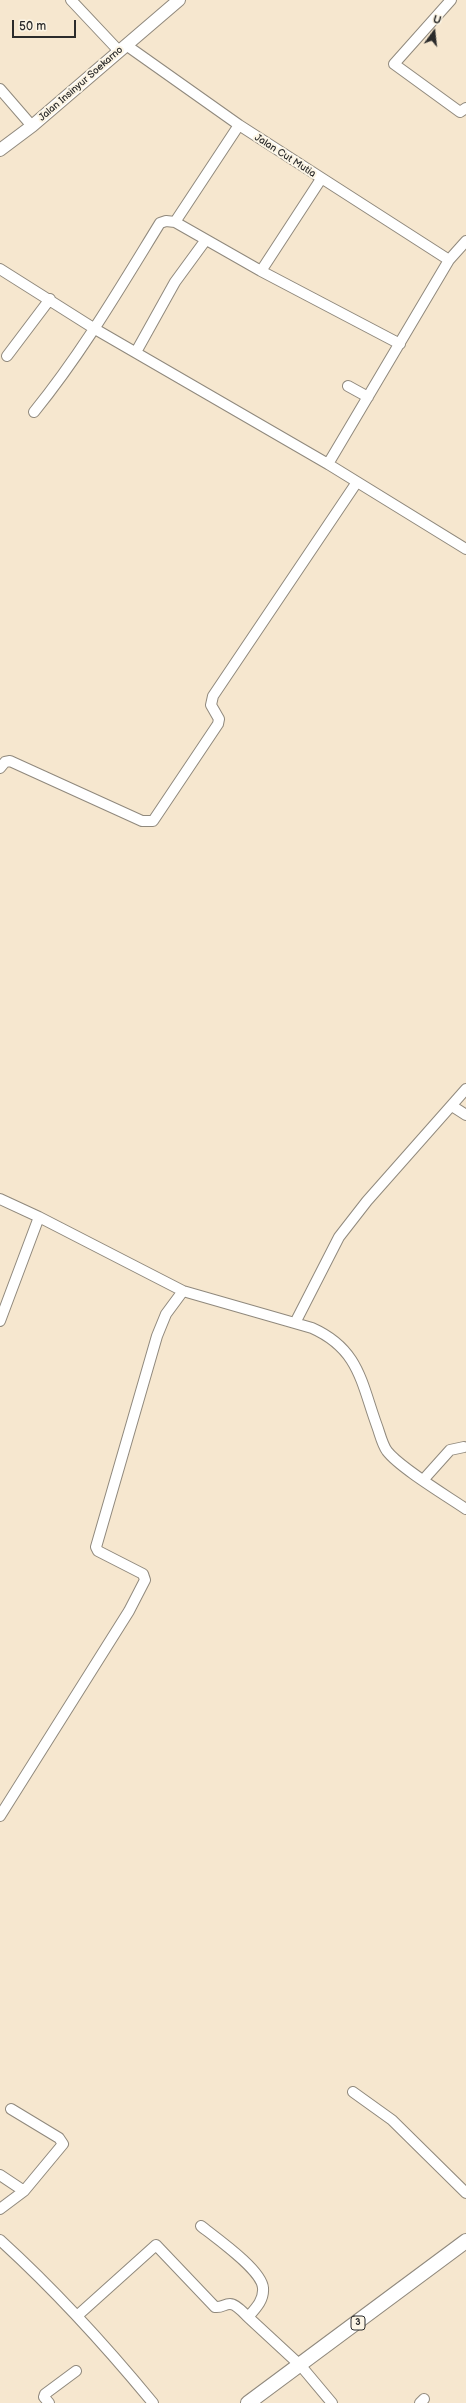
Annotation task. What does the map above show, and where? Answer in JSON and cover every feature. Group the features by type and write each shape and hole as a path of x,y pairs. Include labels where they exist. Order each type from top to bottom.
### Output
{"highway":[{"name":"3","path":"248,2403 301,2366 466,2241"}],"main road":[{"name":"Jalan Insinyur Soekarno","path":"0,150 32,126 178,0"}],"street":[{"name":"Jalan Cut Mutia","path":"71,0 122,48 321,179 449,260"},
{"path":"451,0 394,64 460,112 466,108"},
{"path":"0,89 32,126"},
{"path":"175,222 239,125"},
{"path":"261,271 321,179"},
{"path":"34,412 64,376 95,329 160,223 166,220 175,222 205,241 400,344"},
{"path":"136,352 175,282 205,241"},
{"path":"328,464 449,260 466,241"},
{"path":"0,269 50,299 95,329 328,464 466,549"},
{"path":"7,356 50,299"},
{"path":"348,386 368,397"},
{"path":"0,768 5,762 10,761 142,821 153,821 218,724 219,719 212,709 213,696 357,482"},
{"path":"295,1323 339,1237 367,1201 466,1089"},
{"path":"452,1106 466,1115"},
{"path":"0,1199 39,1217 183,1291 295,1323 328,1336 343,1348 362,1378 373,1416 387,1450 424,1479 464,1505"},
{"path":"0,1320 4,1301 39,1217"},
{"path":"0,1816 129,1610 145,1580 143,1574 98,1551 96,1547 157,1336 166,1314 183,1291"},
{"path":"424,1479 450,1450 464,1447"},
{"path":"353,2092 392,2120 466,2193"},
{"path":"0,2209 24,2191 63,2144 59,2138 11,2109"},
{"path":"0,2175 24,2191"},
{"path":"201,2226 260,2277 263,2286 263,2294 260,2304 248,2317"},
{"path":"1,2241 77,2316 116,2358 153,2403"},
{"path":"77,2316 156,2245 215,2307 222,2308 232,2304 248,2317 301,2366 332,2403"},
{"path":"49,2403 44,2397 45,2394 76,2371"}]}
